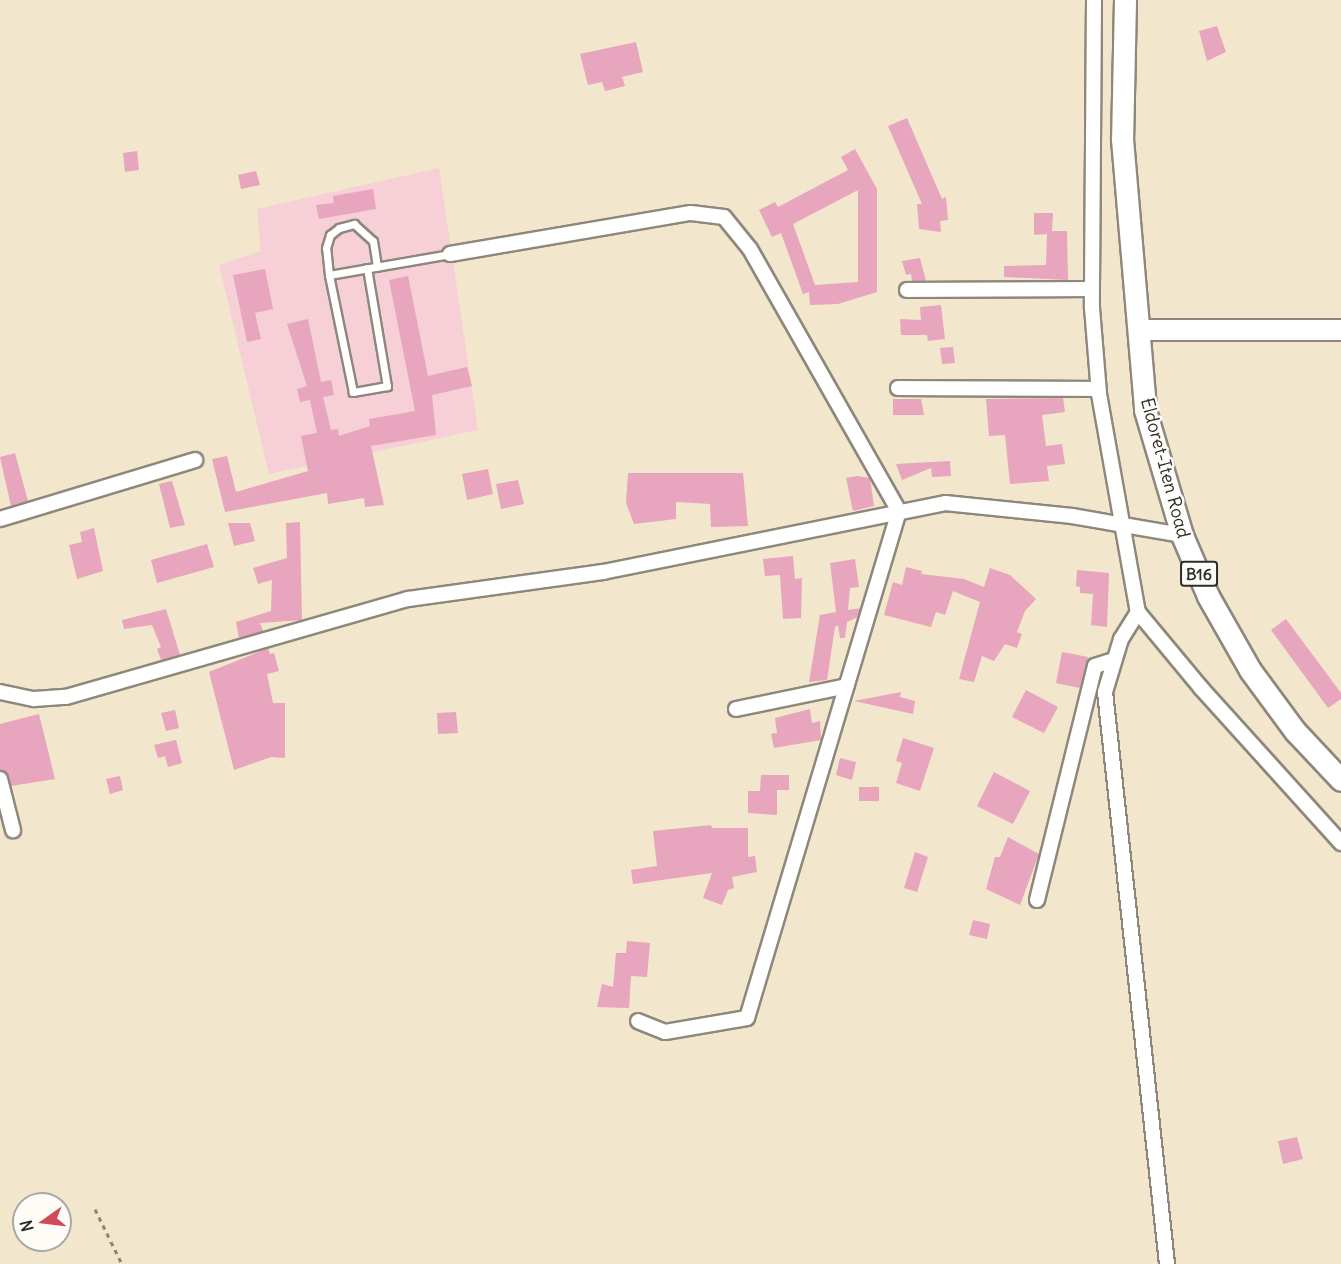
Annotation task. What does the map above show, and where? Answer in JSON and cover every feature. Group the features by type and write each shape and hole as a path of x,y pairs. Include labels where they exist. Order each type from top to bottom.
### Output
{"main road":[{"name":"Eldoret-Iten Road","path":"1125,0 1122,140 1145,410 1182,536 1208,596 1250,670 1295,731 1341,780"},
{"path":"1139,330 1341,330"}],"street":[{"path":"1094,0 1092,289 1098,389 1138,612 1201,688 1341,843"},
{"path":"450,254 691,213 724,217 750,249 899,511 747,1018 665,1032 638,1021"},
{"path":"907,290 1092,289"},
{"path":"897,388 1098,389"},
{"path":"0,519 195,460"},
{"path":"0,692 34,699 66,697 408,599 603,572 945,503 986,505 1182,536"},
{"path":"1138,612 1113,660 1105,692 1167,1264"},
{"path":"1037,900 1095,666 1113,660"},
{"path":"736,709 846,686"},
{"path":"0,780 13,830"}],"lane":[{"path":"367,268 387,386 353,392 329,275 326,249 330,235 339,228 354,224 373,241 377,267"},
{"path":"329,275 450,254"}],"path":[{"path":"95,1209 122,1264"}],"shaded area":[{"path":"439,168 478,430 269,474 219,265 261,251 257,209"}],"building":[{"path":"1217,26 1226,52 1207,61 1199,31"},
{"path":"636,42 643,72 622,77 625,86 605,91 602,82 588,85 580,54"},
{"path":"907,118 942,199 946,197 948,220 940,221 941,232 919,229 917,204 922,204 888,126"},
{"path":"855,149 877,189 877,292 838,304 810,305 809,292 803,294 781,233 772,237 759,210 775,202 778,207 848,170 841,157","holes":["858,190 858,282 815,285 793,224"]},
{"path":"137,151 139,170 125,172 123,153"},
{"path":"256,171 260,185 241,189 238,175"},
{"path":"373,189 376,209 319,219 316,205 334,203 333,196"},
{"path":"1034,213 1053,213 1052,231 1067,231 1068,280 1004,277 1004,266 1046,265 1047,234 1034,235"},
{"path":"920,258 926,281 912,281 911,274 906,275 902,261"},
{"path":"265,269 273,309 255,313 261,339 247,342 233,275"},
{"path":"408,276 428,376 467,367 472,386 432,395 436,435 371,446 384,505 365,507 364,498 328,504 327,493 225,512 212,459 227,456 236,492 308,471 301,436 317,433 310,400 300,402 297,389 307,386 287,324 308,319 321,382 331,380 334,395 323,397 331,430 338,429 339,436 370,426 369,419 415,411 389,280"},
{"path":"941,305 945,339 928,341 927,335 901,335 900,319 921,320 920,307"},
{"path":"953,347 955,363 942,364 940,348"},
{"path":"1063,398 1065,412 1042,415 1046,446 1062,444 1065,464 1047,466 1049,481 1010,484 1005,435 989,436 986,399"},
{"path":"893,399 921,399 924,415 893,415"},
{"path":"15,453 28,501 11,506 0,457"},
{"path":"950,461 951,476 932,477 931,468 902,480 896,464"},
{"path":"488,469 493,494 467,500 462,474"},
{"path":"628,473 743,473 748,526 711,527 710,504 676,502 676,519 634,524 626,503"},
{"path":"857,476 870,478 874,506 853,511 846,478"},
{"path":"518,480 524,504 501,509 496,484"},
{"path":"172,481 185,525 170,528 159,484"},
{"path":"300,522 302,620 260,623 263,631 239,638 236,622 271,611 272,580 258,584 253,568 287,558 286,523"},
{"path":"228,523 250,523 255,541 234,546"},
{"path":"94,528 103,571 77,579 69,545 82,542 80,532"},
{"path":"207,544 214,567 157,583 151,560"},
{"path":"793,556 795,579 802,578 801,618 783,619 780,575 765,576 763,559"},
{"path":"855,559 859,587 850,588 848,610 861,608 858,617 847,622 845,638 840,638 838,625 835,627 827,680 809,682 820,615 836,612 830,563"},
{"path":"906,567 922,571 921,574 964,579 984,587 990,568 1010,575 1036,599 1025,611 1017,632 1022,634 1017,648 1005,644 994,661 982,656 974,682 959,679 980,602 953,591 945,615 936,612 931,627 884,615 893,582 902,585"},
{"path":"1077,570 1109,573 1107,627 1091,625 1093,594 1080,593 1080,587 1076,586"},
{"path":"166,609 180,655 161,660 157,649 161,647 152,625 124,629 122,620"},
{"path":"1286,619 1341,693 1341,699 1328,708 1271,630"},
{"path":"268,648 270,654 274,653 279,671 267,674 273,703 285,703 285,758 271,757 234,770 209,672"},
{"path":"1062,652 1088,657 1080,688 1056,683"},
{"path":"1026,690 1058,707 1044,733 1012,717"},
{"path":"901,692 900,697 915,701 913,714 854,701"},
{"path":"810,709 812,723 820,721 821,740 774,748 771,734 777,733 775,718"},
{"path":"175,710 179,728 166,731 161,713"},
{"path":"456,712 458,733 438,734 437,713"},
{"path":"39,714 55,779 11,786 7,773 0,770 0,724"},
{"path":"903,738 934,748 920,791 896,783 902,763 896,761"},
{"path":"176,740 182,763 168,767 165,756 158,758 154,745"},
{"path":"840,758 856,762 852,780 836,775"},
{"path":"994,772 1030,791 1013,824 977,806"},
{"path":"761,775 789,775 789,790 777,790 777,815 748,813 748,791 760,791"},
{"path":"120,776 123,790 110,794 106,779"},
{"path":"859,787 879,787 879,801 859,801"},
{"path":"711,825 712,828 748,828 748,857 755,856 757,872 732,877 734,888 728,890 722,905 703,898 712,873 633,884 631,870 657,866 653,831"},
{"path":"1008,837 1039,854 1020,905 986,889 995,857 1000,857"},
{"path":"915,852 928,857 917,892 904,888"},
{"path":"973,920 990,924 987,939 969,935"},
{"path":"627,941 650,943 647,977 631,976 629,1008 597,1007 602,984 613,987 616,953 626,953"},
{"path":"1297,1137 1303,1159 1283,1164 1278,1141"}]}
